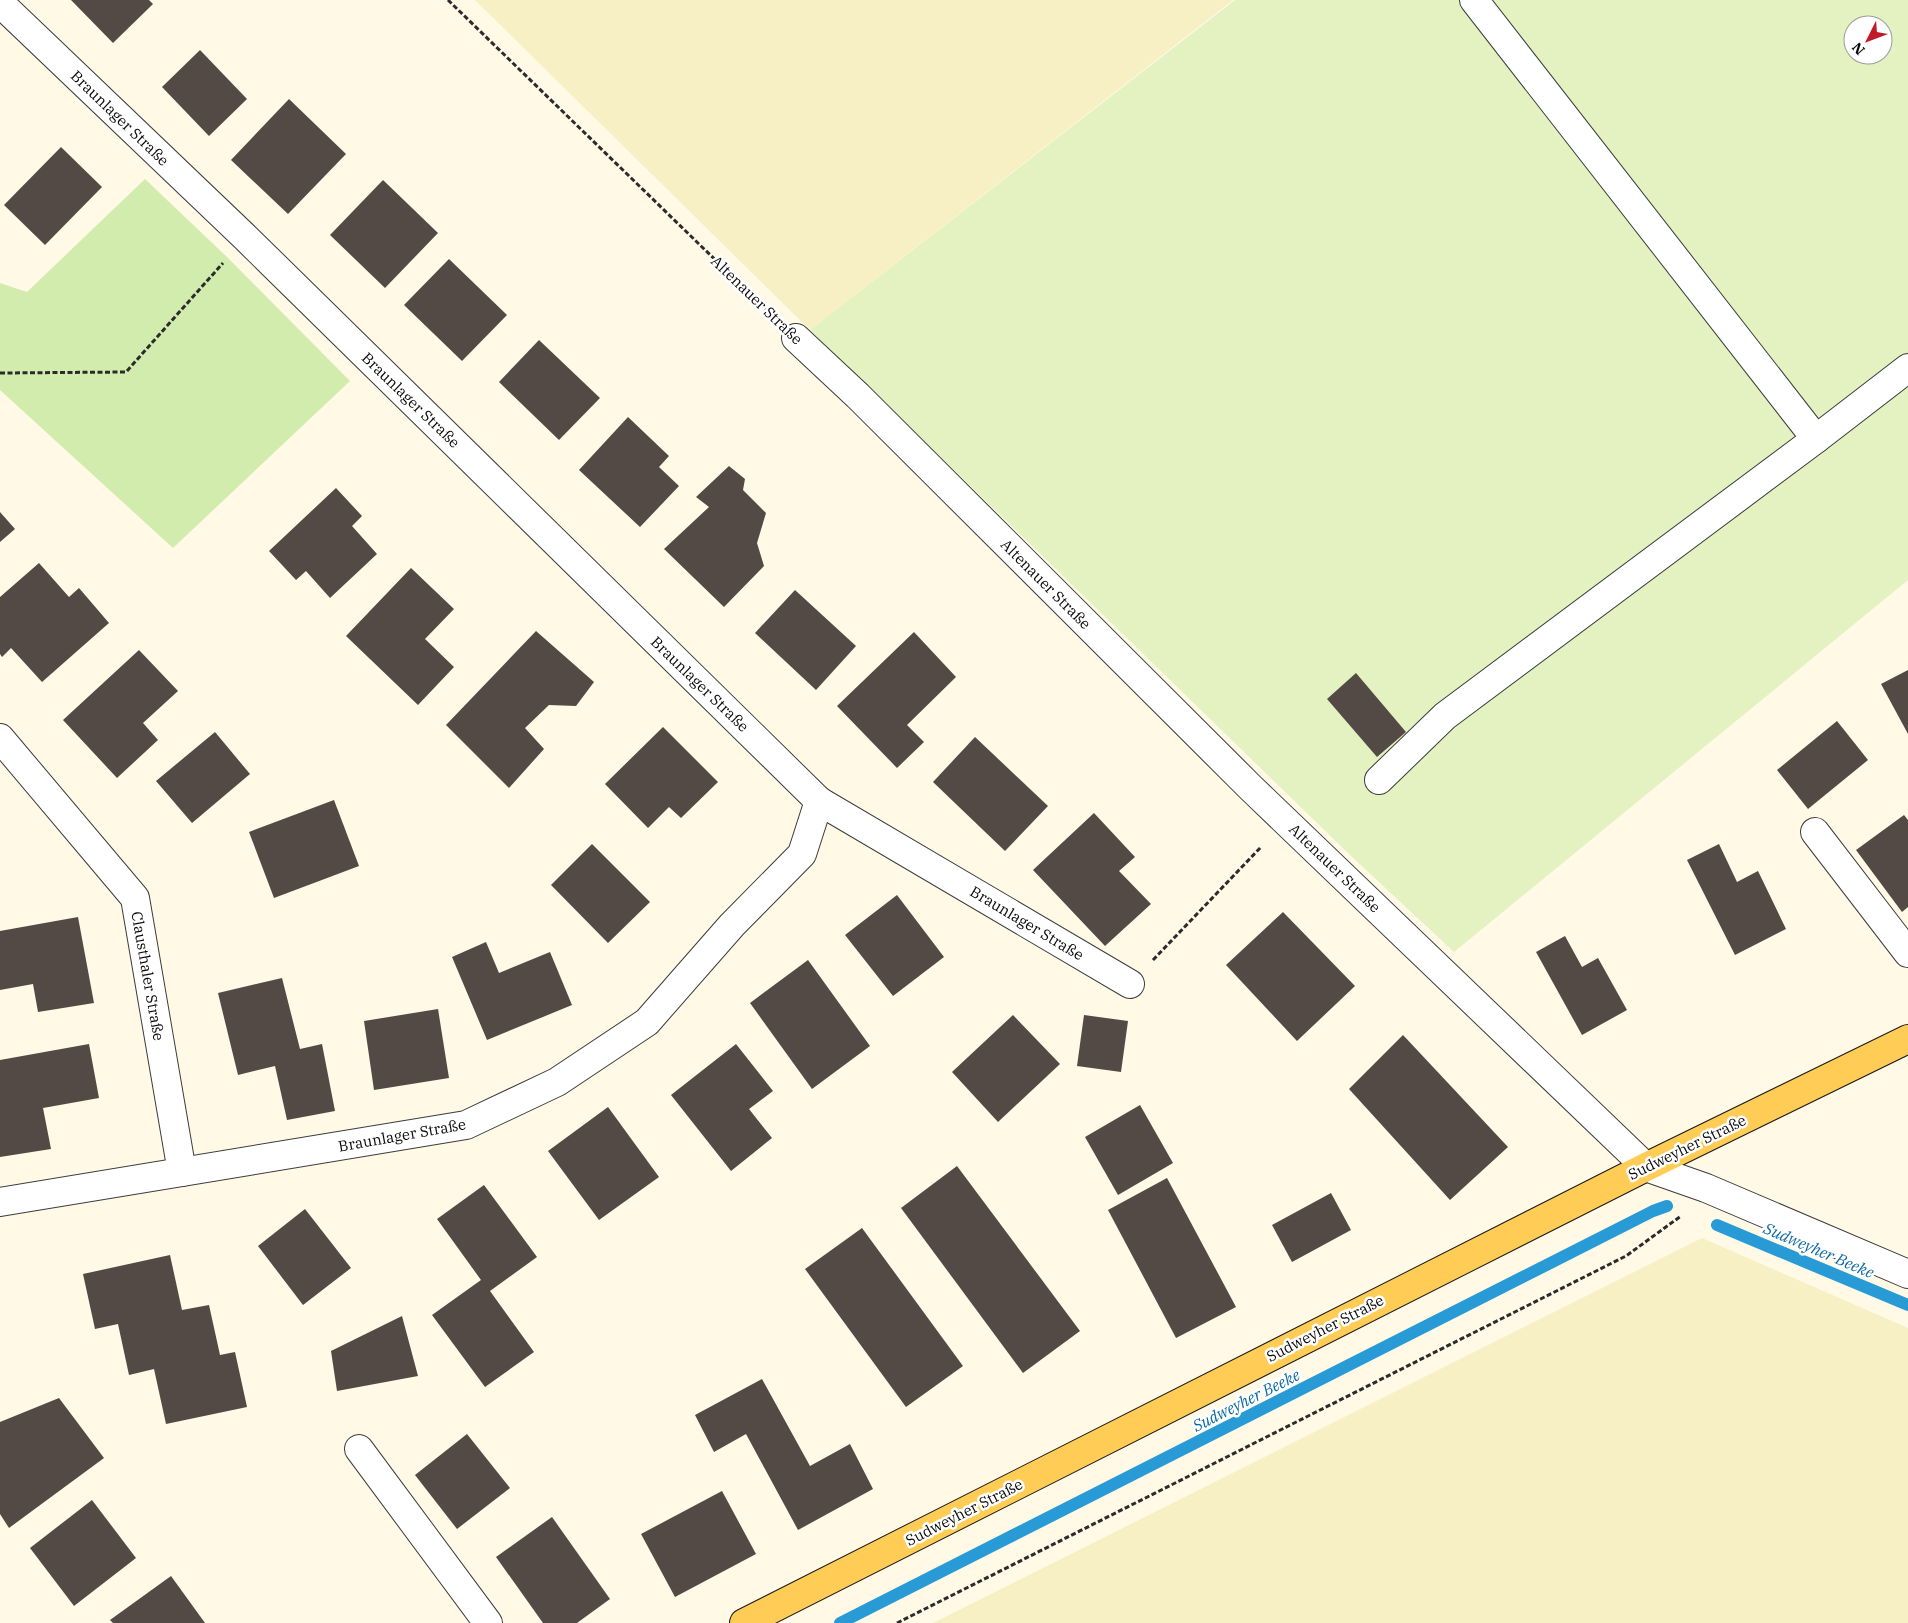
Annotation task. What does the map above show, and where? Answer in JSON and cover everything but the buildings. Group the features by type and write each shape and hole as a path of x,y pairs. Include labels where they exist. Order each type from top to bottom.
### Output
{"main road":[{"name":"Sudweyher Straße","path":"744,1623 1646,1167 1908,1040"}],"street":[{"path":"1474,0 1816,439"},
{"name":"Braunlager Straße","path":"0,3 246,238 819,800 1130,984"},
{"name":"Altenauer Straße","path":"796,338 858,396 1251,788 1646,1167"},
{"path":"1379,780 1445,716 1908,368"},
{"name":"Clausthaler Straße","path":"0,738 135,898 182,1172"},
{"name":"Braunlager Straße","path":"0,1202 466,1125 557,1082 647,1022 732,925 802,854 819,800"},
{"path":"1815,832 1908,953"},
{"path":"1646,1167 1706,1188 1908,1274"},
{"path":"359,1450 488,1623"}],"path":[{"name":"Altenauer Straße","path":"448,0 796,338"},
{"path":"0,373 126,372 246,238"},
{"path":"1130,984 1278,828 1286,822"},
{"path":"897,1623 1626,1256 1690,1210 1706,1188"}],"shaded area":[{"path":"475,0 1233,0 810,330"},
{"path":"1702,1238 1908,1328 1908,1623 933,1623"}],"green space":[{"path":"1235,0 1908,0 1908,580 1454,952 1350,855 810,330"},
{"path":"145,179 228,258 350,381 173,548 0,390 0,283 27,292"}],"waterway":[{"name":"Sudweyher Beeke","path":"840,1623 1653,1211 1667,1206"},
{"name":"Sudweyher Beeke","path":"1717,1225 1908,1305"}]}
